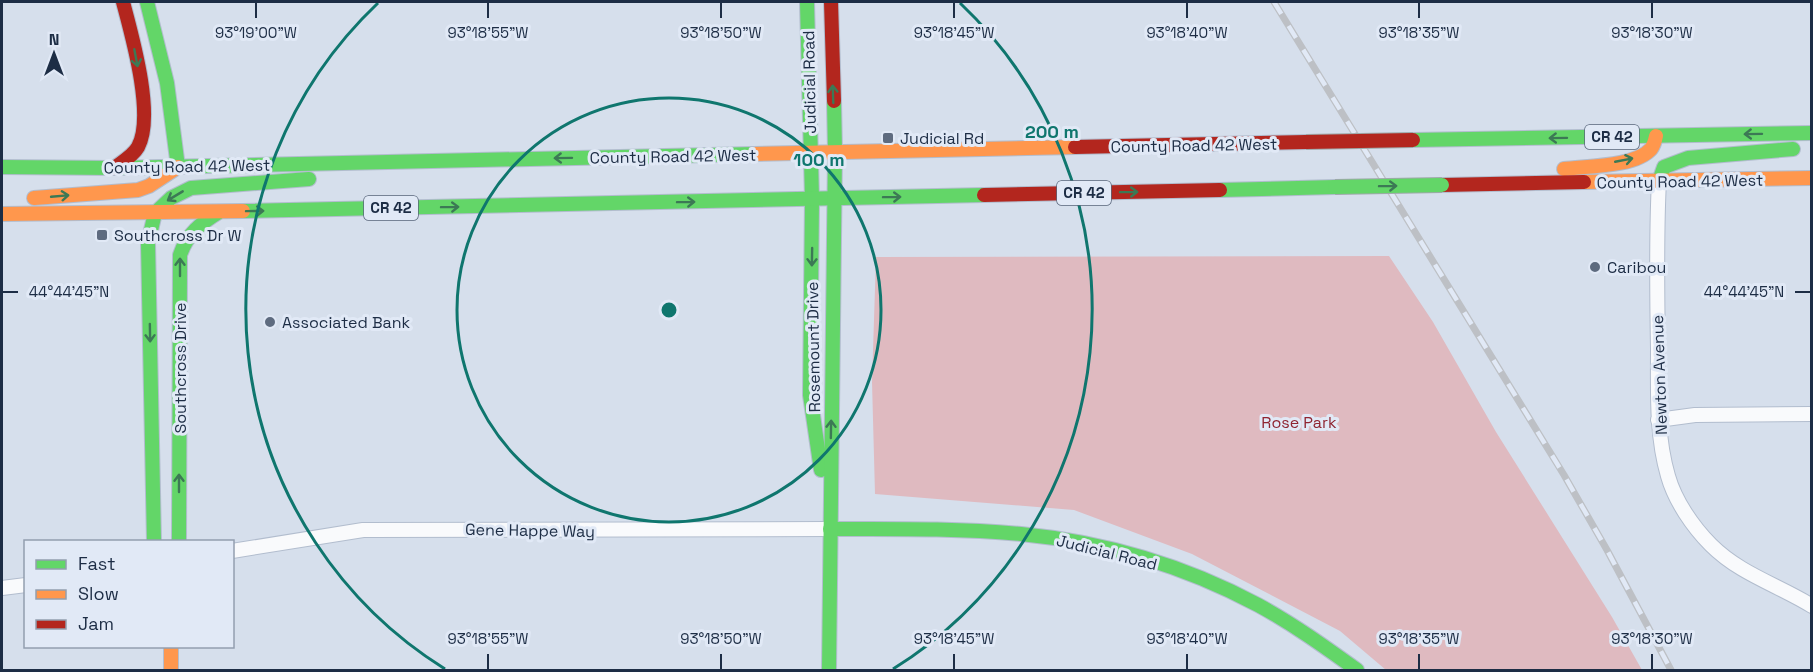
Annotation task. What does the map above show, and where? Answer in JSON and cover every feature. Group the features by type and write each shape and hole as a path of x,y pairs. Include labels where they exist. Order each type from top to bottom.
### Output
{"main road":[{"path":"114,168 138,148 143,136 144,110 141,84 123,2"},
{"path":"2,203 138,190 149,186 178,167 175,135 158,36 147,2"},
{"name":"Judicial Road","path":"807,2 812,199"},
{"name":"Judicial Road","path":"831,2 834,199"},
{"name":"County Road 42 West","path":"2,166 178,167 1812,133"},
{"path":"1442,185 1627,161 1648,152 1656,136"},
{"path":"1659,181 1664,167 1688,158 1803,148"},
{"path":"155,213 167,200 191,188 303,181 376,163"},
{"name":"County Road 42 West","path":"2,214 219,212 1812,178"},
{"name":"Rosemount Drive","path":"812,199 810,395 830,529"},
{"name":"Rosemount Drive","path":"829,670 834,199"},
{"name":"Southcross Drive","path":"179,540 180,255 183,242 195,227 219,212"},
{"name":"Southcross Drive","path":"154,540 148,243 155,213"},
{"name":"Judicial Road","path":"830,529 973,530 1073,541 1126,554 1204,581 1282,618 1357,670"},
{"path":"171,648 171,670"}],"street":[{"name":"Newton Avenue","path":"1659,181 1658,420 1663,457 1669,479 1694,524 1711,545 1733,564 1812,606"},
{"path":"1658,420 1695,415 1812,414"},
{"name":"Gene Happe Way","path":"234,551 363,531 830,529"},
{"path":"2,588 24,585"}],"green space":[{"name":"Rose Park","path":"1389,256 1433,322 1496,432 1612,617 1642,670 1386,670 1340,631 1192,554 1074,510 875,494 872,382 876,257"}],"railway":[{"path":"1274,2 1564,475 1671,670"}],"traffic: fast":[{"path":"147,2 167,83 178,167"},
{"path":"807,2 812,199 810,395 821,470"},
{"path":"829,670 834,101"},
{"path":"1413,140 1812,133"},
{"path":"1659,181 1664,167 1688,158 1793,149"},
{"path":"2,167 114,168 754,154"},
{"path":"155,213 171,198 191,188 309,179"},
{"path":"1335,187 1442,185"},
{"path":"1220,190 1335,187"},
{"path":"243,211 984,195"},
{"path":"179,540 180,255 195,230 219,212"},
{"path":"154,540 148,243 155,213"},
{"path":"830,529 925,529 1021,534 1083,543 1143,558 1202,579 1258,605 1321,644 1357,670"}],"traffic: slow":[{"path":"1564,169 1610,165 1634,159 1651,149 1656,136"},
{"path":"754,154 1075,147"},
{"path":"34,198 138,190 149,186 178,167"},
{"path":"1584,182 1812,178"},
{"path":"2,214 243,211"},
{"path":"171,648 171,670"}],"traffic: jam":[{"path":"114,168 138,147 143,133 144,116 140,76 123,2"},
{"path":"831,2 834,101"},
{"path":"1306,142 1413,140"},
{"path":"1075,147 1306,142"},
{"path":"1442,185 1584,182"},
{"path":"984,195 1220,190"}],"place":[{"name":"Judicial Rd","path":"888,138"},
{"name":"Southcross Dr W","path":"102,235"},
{"name":"Caribou","path":"1595,267"},
{"name":"Associated Bank","path":"270,322"}]}
